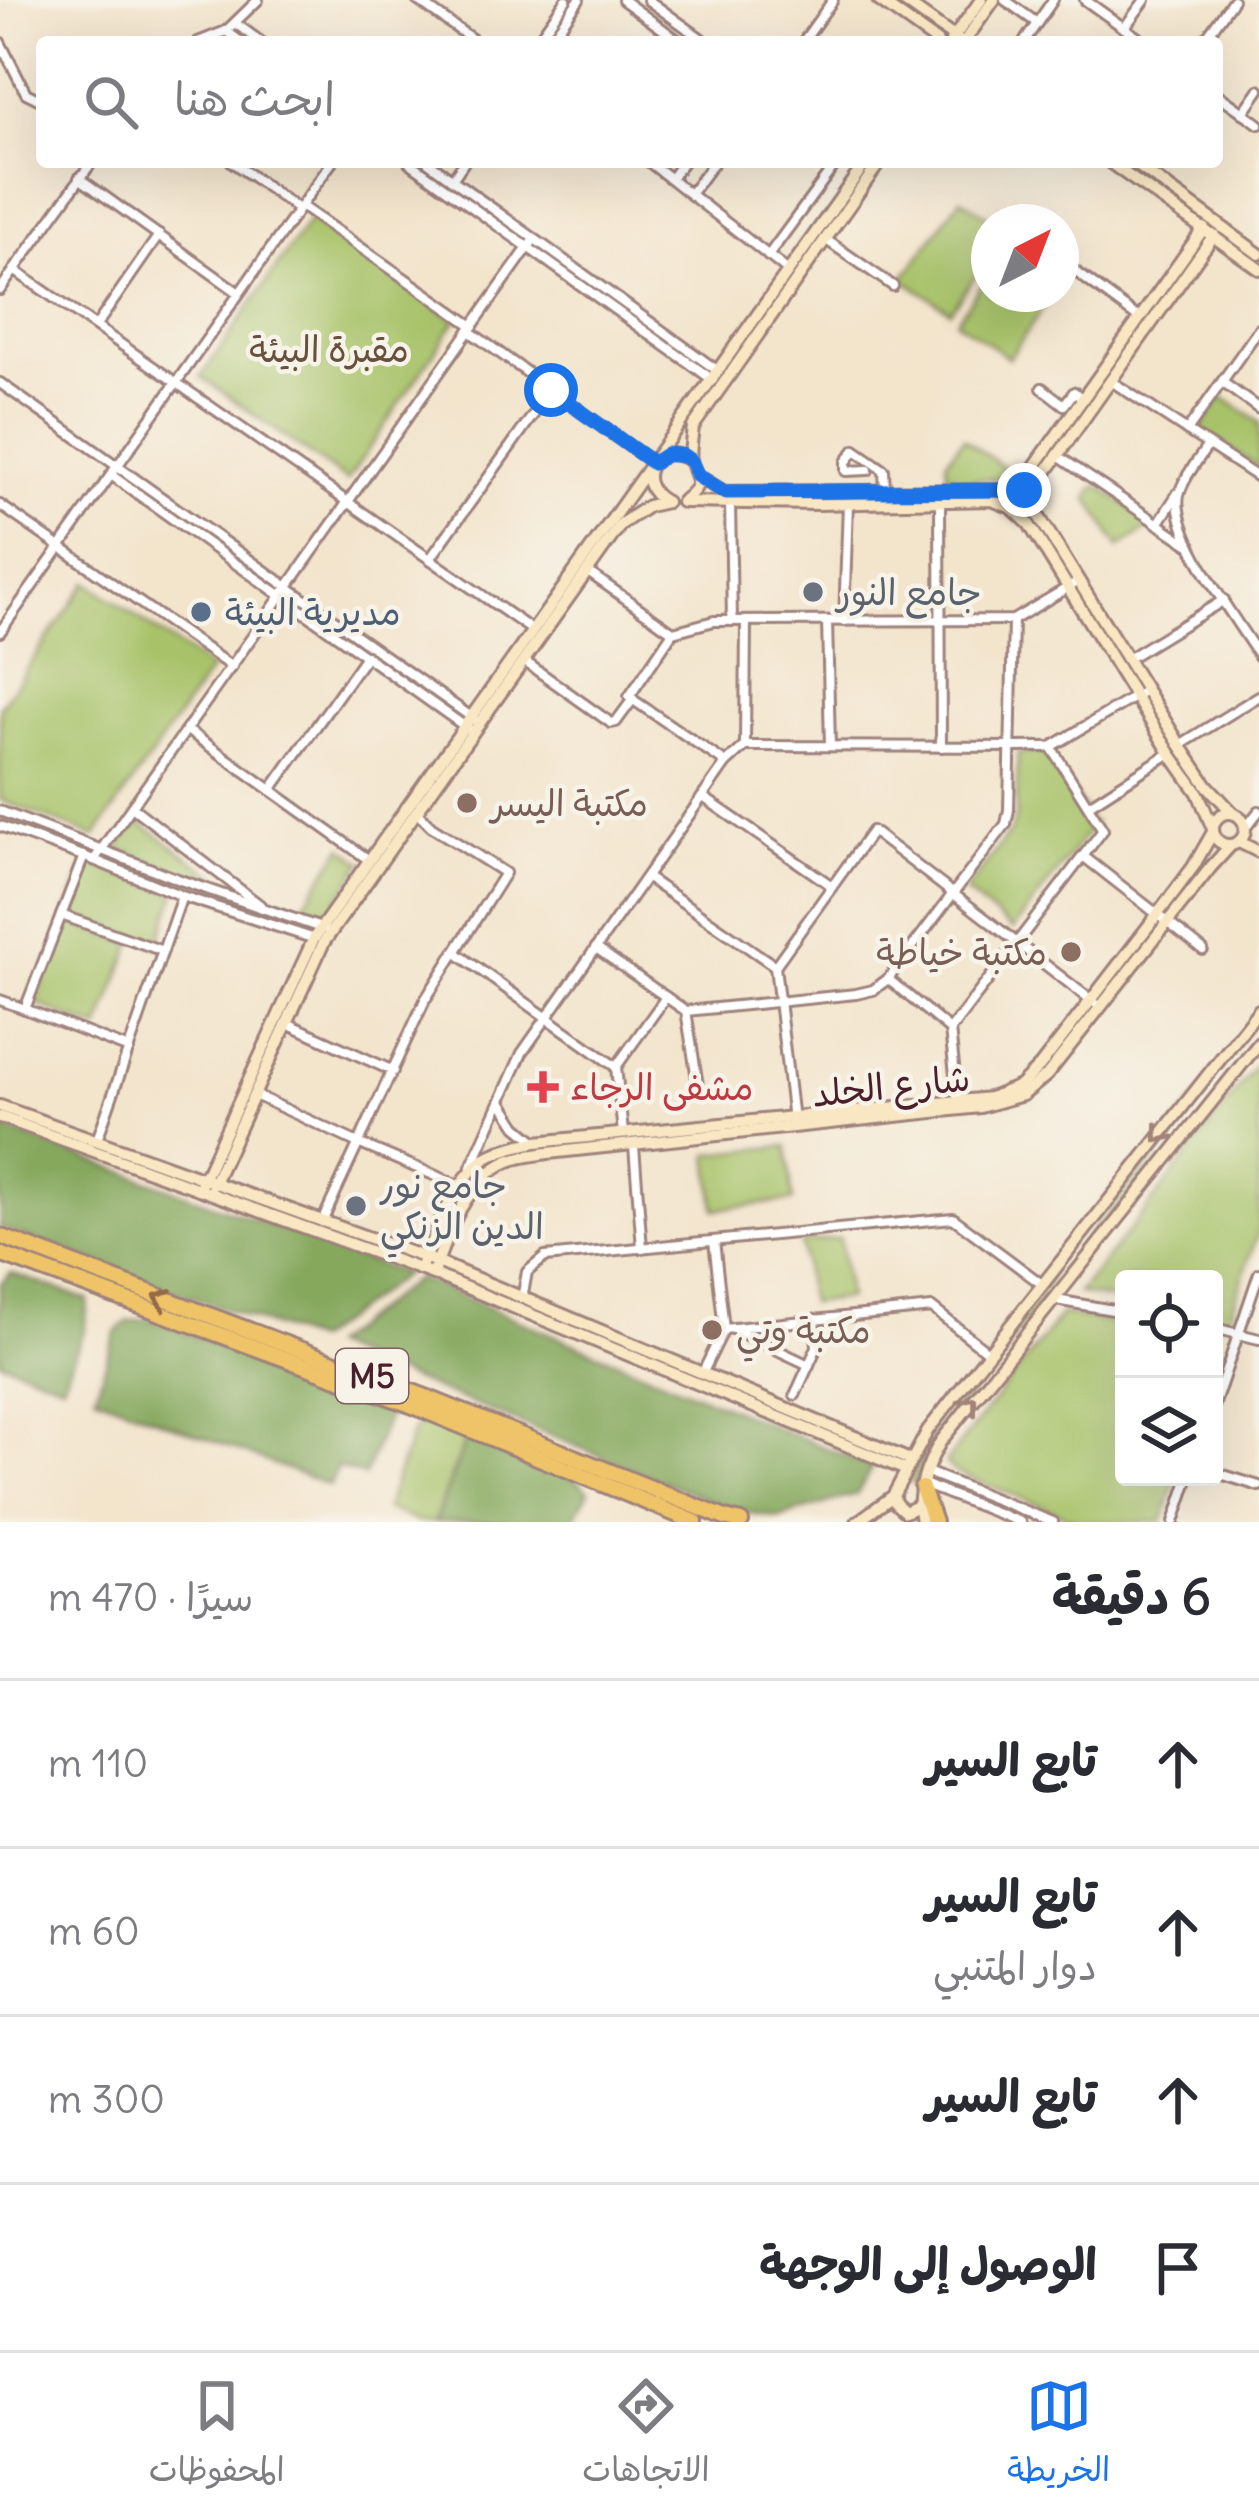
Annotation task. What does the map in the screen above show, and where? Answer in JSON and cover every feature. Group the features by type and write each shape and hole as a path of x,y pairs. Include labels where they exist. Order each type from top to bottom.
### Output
{"highway":[{"name":"M5","path":"0,1236 741,1522"},
{"name":"M5","path":"0,1254 411,1405 695,1522"},
{"path":"924,1481 934,1522"}],"street":[{"path":"213,36 226,31 258,0"},
{"path":"540,36 566,0"},
{"path":"553,36 579,0"},
{"path":"623,0 636,4 673,36"},
{"path":"648,0 698,36"},
{"path":"806,36 833,0"},
{"path":"878,0 929,36"},
{"path":"902,0 951,36"},
{"path":"961,36 981,0"},
{"path":"962,36 994,0"},
{"path":"1005,0 1037,23"},
{"path":"1028,36 1053,0"},
{"path":"1084,0 1135,36"},
{"path":"1124,28 1145,0"},
{"path":"1207,36 1233,0"},
{"path":"422,1 468,36"},
{"path":"235,23 253,36"},
{"path":"226,31 233,36"},
{"path":"0,42 26,93 36,98"},
{"path":"1243,112 1259,90"},
{"path":"1223,98 1259,124"},
{"path":"0,290 88,168"},
{"path":"241,168 653,463"},
{"path":"0,632 328,168"},
{"path":"418,168 716,376"},
{"path":"437,168 531,243"},
{"path":"448,176 450,168"},
{"path":"448,176 457,168"},
{"path":"659,168 790,272"},
{"path":"672,177 679,168"},
{"path":"691,193 710,168"},
{"path":"768,256 833,168"},
{"path":"517,664 532,630 862,168"},
{"path":"876,168 692,428 691,461 698,476 724,492 856,499 885,491 1024,490 1073,584 1175,749 1220,842 1259,852"},
{"path":"1119,168 1259,254"},
{"path":"1140,168 1209,232 1259,269"},
{"path":"80,178 239,293"},
{"path":"1141,693 1127,659 1008,501 1209,232"},
{"path":"207,1185 322,935 369,860 621,524 648,506 666,502 992,500 1025,510 1209,232"},
{"path":"96,326 159,235"},
{"path":"825,239 893,286"},
{"path":"94,860 531,243"},
{"path":"14,270 532,630"},
{"path":"1079,274 1141,320"},
{"path":"1187,431 1259,328"},
{"path":"1111,381 1259,478"},
{"path":"1222,382 1259,409"},
{"path":"0,383 114,470 472,724"},
{"path":"1042,388 1064,405 1074,392 1084,399"},
{"path":"430,559 551,390"},
{"path":"1158,524 1208,445"},
{"path":"868,470 847,471 846,462 855,450 884,470 885,491"},
{"path":"666,502 649,486 653,463 667,454 691,461"},
{"path":"1058,456 1190,545"},
{"path":"682,502 694,492 698,476"},
{"path":"1179,492 1179,517 1190,545 1259,656"},
{"path":"844,621 856,499"},
{"path":"940,500 940,747"},
{"path":"730,502 732,621"},
{"path":"0,505 232,667"},
{"path":"588,572 674,632"},
{"path":"726,763 629,697 674,632 714,621 1012,620 1073,584"},
{"path":"285,592 366,656 472,724"},
{"path":"1127,659 1224,600"},
{"path":"596,947 686,1011 856,994 888,979 1006,824 1012,620"},
{"path":"745,746 746,621"},
{"path":"827,621 830,746"},
{"path":"271,790 366,656"},
{"path":"517,664 610,723 616,722 633,699"},
{"path":"428,1266 522,1053 726,763 745,746 1051,747 1141,693"},
{"path":"1089,805 1259,696"},
{"path":"207,1185 255,1095 322,935 417,812 472,724"},
{"path":"187,730 369,860"},
{"path":"958,1102 950,1030 1103,830 1051,747"},
{"path":"1175,749 1250,826"},
{"path":"703,797 832,886"},
{"path":"132,808 265,909"},
{"path":"0,811 265,909 322,935"},
{"path":"1162,918 1235,844 1259,811"},
{"path":"322,1222 425,1000 505,873 432,827 417,812"},
{"path":"468,1173 489,1156 511,1147 794,1122 998,1096 1020,1086 1096,1004 1162,918 1219,816 1233,813"},
{"path":"0,826 182,896 322,935"},
{"path":"794,1122 775,966 872,831 1096,1004"},
{"path":"25,1009 83,856"},
{"path":"1083,856 1203,950"},
{"path":"646,877 775,966"},
{"path":"97,1140 182,896"},
{"path":"61,915 163,951"},
{"path":"455,952 616,1067"},
{"path":"888,979 950,1030"},
{"path":"623,1135 616,1067 666,997"},
{"path":"0,1000 129,1049"},
{"name":"شارع الخلد","path":"428,1266 485,1176 544,1146 634,1146 794,1122 1009,1101 1047,1075 1096,1004"},
{"path":"856,1522 893,1496 928,1430 1259,1010"},
{"path":"686,1011 698,1084"},
{"path":"287,1023 393,1071"},
{"path":"921,1522 918,1506 924,1481 941,1441 1259,1043"},
{"path":"1204,1080 1220,1093"},
{"path":"255,1095 460,1186"},
{"path":"501,1101 517,1126 544,1146"},
{"path":"0,1106 522,1299 703,1372 908,1465"},
{"path":"0,1117 322,1222 908,1465"},
{"path":"634,1146 642,1248"},
{"path":"522,1299 527,1273 545,1257 953,1218 1044,1286"},
{"path":"703,1372 728,1329 714,1241"},
{"path":"1223,1380 1259,1274"},
{"path":"1056,1300 1115,1310"},
{"path":"728,1329 932,1308 989,1353"},
{"path":"795,1395 817,1347 815,1319"},
{"path":"728,1329 808,1365"},
{"path":"1223,1330 1259,1339"},
{"path":"980,1364 992,1376"},
{"path":"1223,1475 1259,1486"},
{"path":"924,1481 1020,1522"},
{"path":"924,1481 1053,1522"},
{"path":"1174,1522 1187,1486"},
{"path":"893,1496 905,1512 918,1506"}],"green space":[{"path":"961,198 971,205 971,282 950,311 903,279"},
{"name":"مقبرة البيئة","path":"310,219 456,320 347,481 201,377"},
{"path":"971,300 971,312 1041,312 1009,358 956,321"},
{"path":"1222,397 1259,422 1259,468 1200,429"},
{"path":"963,438 1011,473 1008,478 954,480 947,475 946,461"},
{"path":"1099,486 1154,525 1119,548 1088,498"},
{"path":"87,582 211,669 95,837 0,800 0,707"},
{"path":"1047,752 1085,811 1083,816 1094,824 1013,930 965,892 1012,829 1018,753"},
{"path":"138,821 249,900 118,848"},
{"path":"343,847 363,862 320,925 299,911"},
{"path":"86,862 176,894 158,945 67,913"},
{"path":"65,921 132,944 99,1030 35,1003"},
{"path":"1259,1061 1259,1230 1228,1321 1223,1320 1223,1270 1115,1270 1115,1300 1078,1293"},
{"path":"1203,1089 1207,1093 937,1437 916,1484 911,1482 933,1434"},
{"path":"0,1127 405,1274 314,1341 0,1228"},
{"path":"787,1146 793,1201 715,1209 709,1154"},
{"path":"840,1238 848,1298 809,1303 801,1243"},
{"path":"11,1273 88,1300 85,1329 62,1384 0,1361 0,1284"},
{"path":"417,1278 872,1467 857,1494 779,1518 734,1510 329,1346"},
{"path":"1062,1314 1115,1323 1115,1486 1174,1486 1162,1522 1081,1522 957,1473 946,1462"},
{"path":"149,1319 386,1406 388,1416 364,1476 337,1467 330,1486 95,1395 116,1332 128,1321"},
{"path":"428,1421 466,1437 434,1522 418,1522 385,1509 413,1430"},
{"path":"467,1438 577,1480 589,1491 572,1522 435,1522"}],"place":[{"name":"جامع النور","path":"813,592"},
{"name":"مديرية البيئة","path":"201,612"},
{"name":"مكتبة اليسر","path":"467,803"},
{"name":"مكتبة خياطة","path":"1071,952"},
{"name":"مشفى الرجاء","path":"543,1087"},
{"name":"جامع نور الدين الزنكي","path":"356,1206"},
{"name":"مكتبة وتي","path":"712,1330"}],"route":[{"path":"551,390 653,463 667,454 684,456 698,476 724,492 1024,490"}]}
